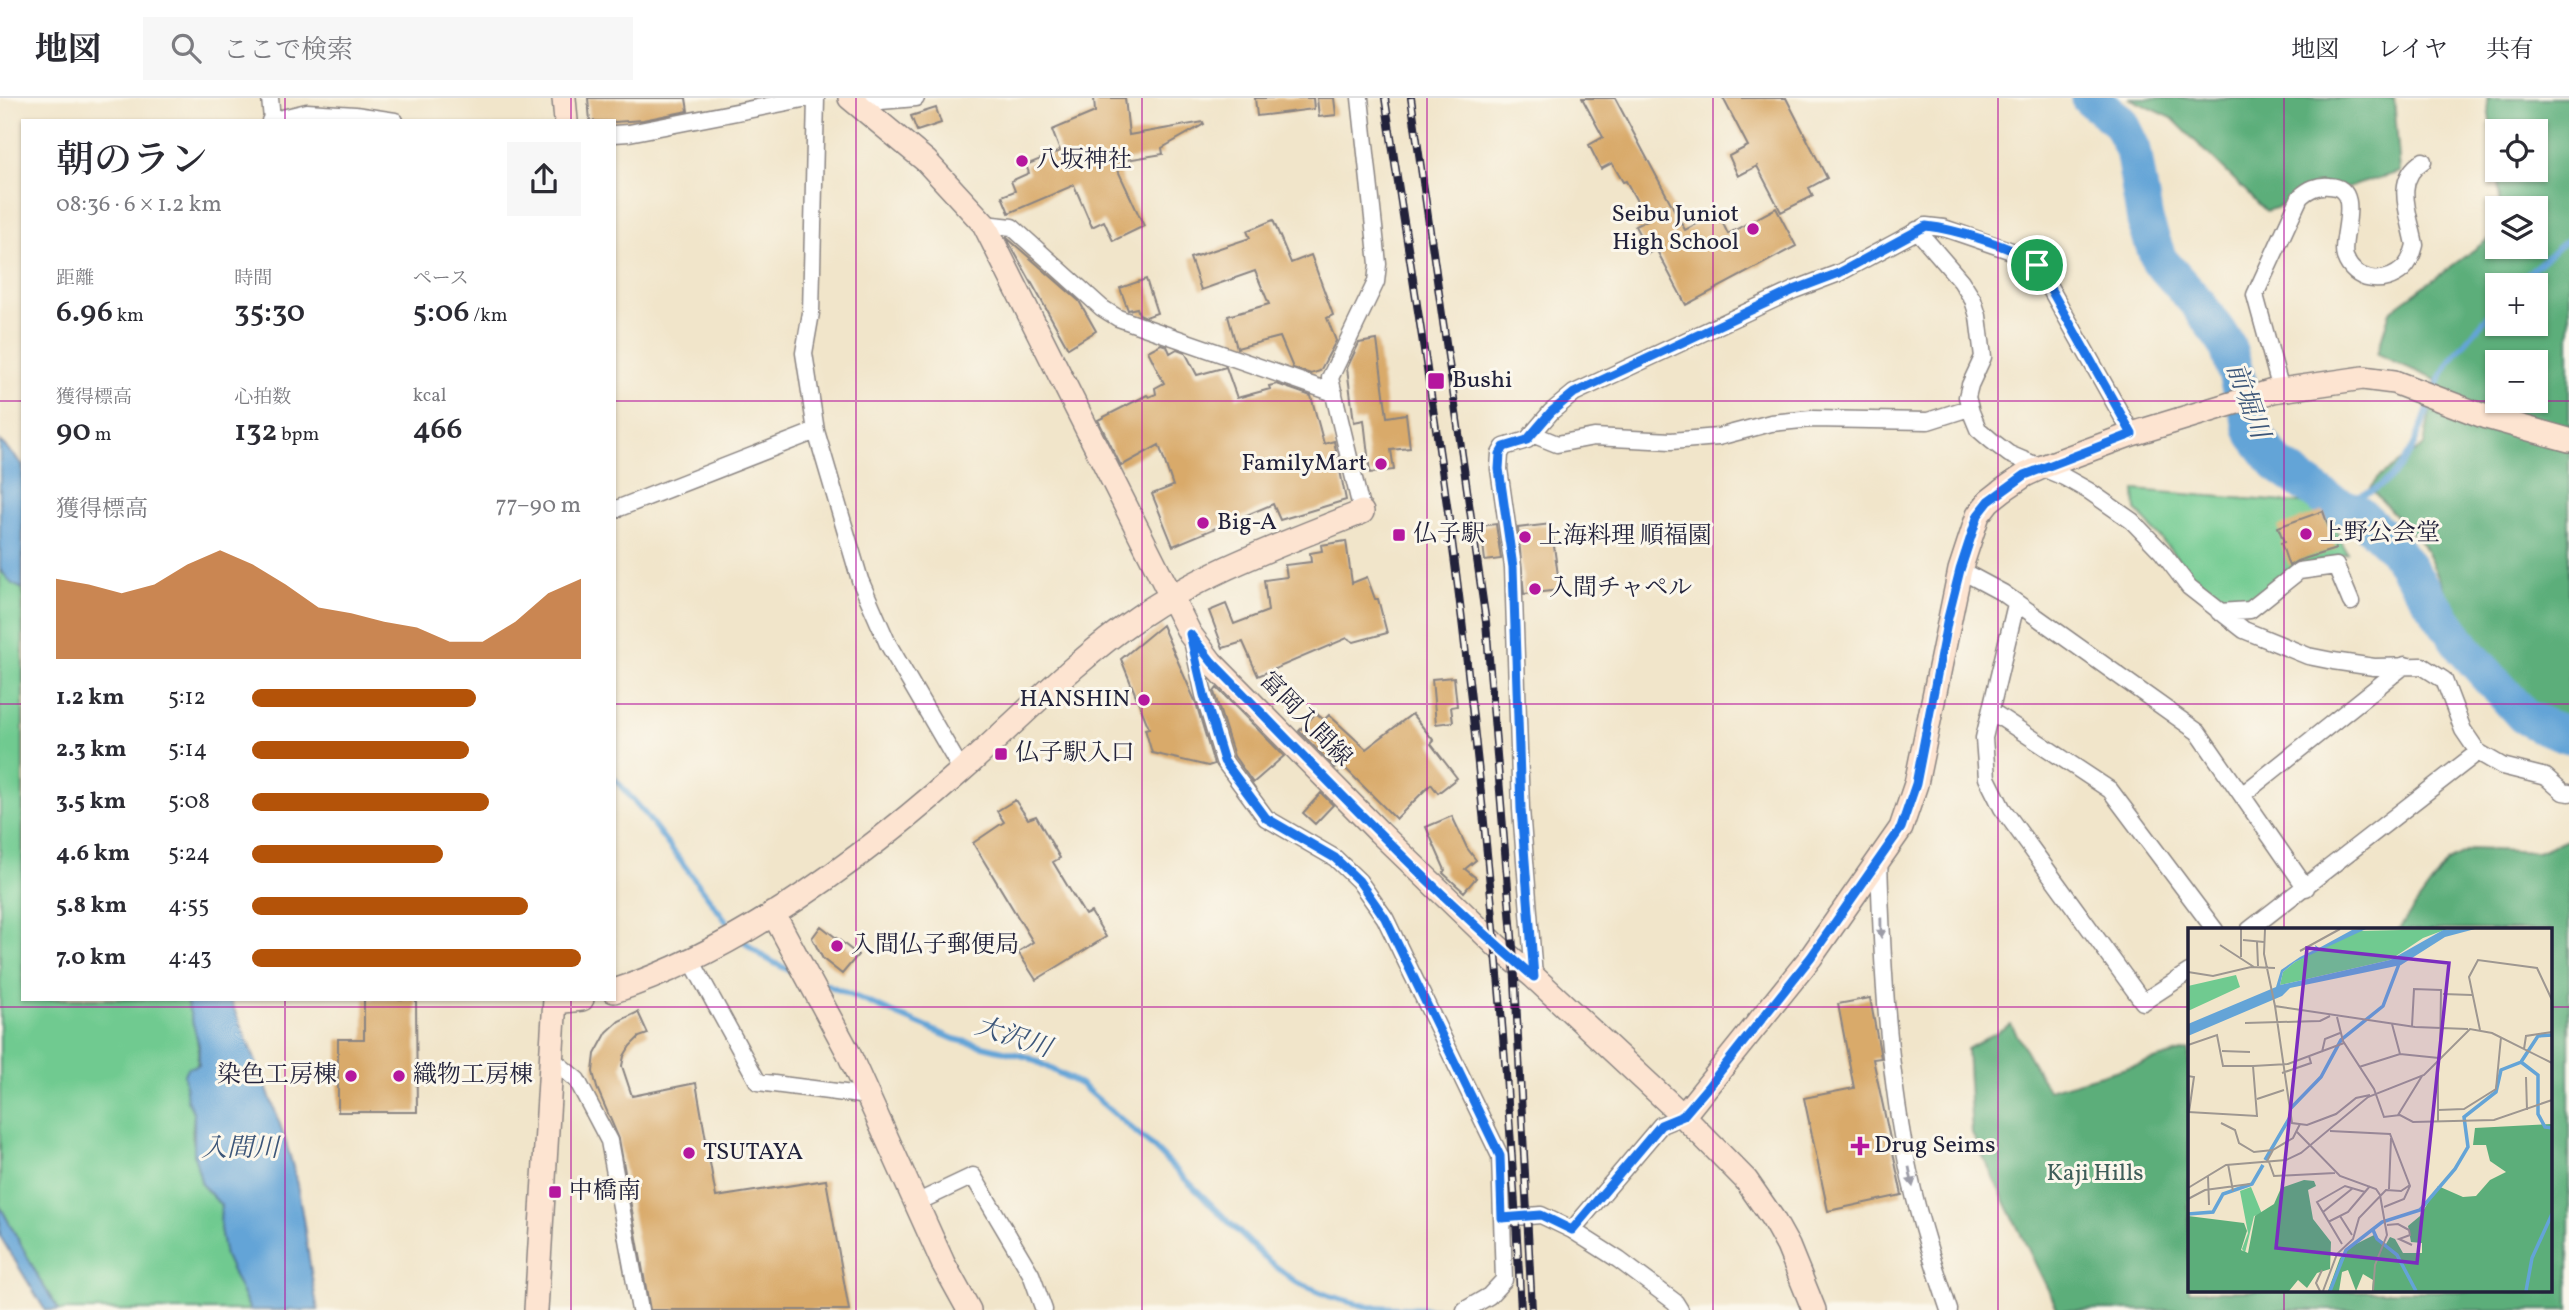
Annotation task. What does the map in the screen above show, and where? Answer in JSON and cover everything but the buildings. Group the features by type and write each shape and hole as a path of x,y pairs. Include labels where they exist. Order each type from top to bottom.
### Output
{"street":[{"path":"270,98 271,119"},
{"path":"564,98 566,119"},
{"path":"616,134 808,98"},
{"path":"816,98 811,313 804,353 816,431 860,580 888,644 962,771"},
{"path":"853,101 916,98"},
{"path":"616,990 691,960 717,946 773,913 869,848 962,771 1100,646 1171,596 1261,553 1362,512 1330,378 1376,282 1378,264 1360,98"},
{"name":"富岡入間線","path":"853,101 926,161 984,224 1190,634 1212,662 1378,832 1497,946 1683,1116 1746,1180 1773,1219 1802,1277 1814,1310"},
{"path":"278,119 307,111 378,119"},
{"path":"2277,390 2255,295 2300,197 2312,187 2337,188 2344,195 2350,214 2344,248 2348,263 2362,277 2383,279 2403,270 2413,252 2415,245 2406,201 2406,179 2413,167 2423,161"},
{"path":"984,224 1012,227 1102,308 1118,318 1334,393"},
{"path":"1534,977 1521,809 1513,567 1499,469 1500,454 1504,447 1527,440 1551,412 1574,393 1794,290 1839,273 1926,226 1944,228 2026,256 2037,265 2132,434"},
{"path":"1917,230 1961,281 1976,308 1983,357 1967,397 1978,429 2009,454 2064,477 2132,521 2162,552 2189,587 2244,630 2308,656 2374,667 2422,666 2444,680 2463,730 2478,752 2502,766 2546,777 2563,792 2569,793"},
{"path":"1572,1230 1661,1125 1683,1116 1811,957 1901,828 1916,784 1960,570 1978,515 1989,501 2025,475 2132,434 2277,390 2363,378 2394,382 2486,417 2569,440"},
{"path":"1532,434 1557,444 1594,437 1671,441 1718,437 1771,423 1812,419 1928,421 1969,408"},
{"path":"616,509 816,431"},
{"path":"2219,612 2250,610 2299,571 2336,566 2351,602"},
{"path":"1960,570 2003,593 2198,732 2305,888"},
{"path":"2016,604 1984,738 1987,778 2002,808 2143,1002 2188,973"},
{"path":"1190,634 1204,695 1224,761 1266,818 1335,858 1359,881 1385,918 1500,1156 1504,1280 1489,1296 1465,1310"},
{"path":"2242,795 2405,665"},
{"path":"1991,711 2110,790 2214,928"},
{"path":"2252,928 2478,752"},
{"path":"1879,859 1886,1020 1900,1114 1911,1182 1949,1310"},
{"path":"773,913 848,1052 943,1263 969,1310"},
{"path":"691,960 758,1082 868,1096"},
{"path":"536,1310 555,1001"},
{"path":"552,1059 577,1080 609,1141 640,1310"},
{"path":"916,1203 973,1176 1031,1274 1044,1310"},
{"path":"1502,1218 1541,1215 1572,1230 1619,1260 1675,1302 1680,1310"}],"green space":[{"path":"2129,98 2394,98 2400,172 2266,211 2172,118"},
{"path":"2487,98 2569,98 2569,735 2482,667 2423,545 2370,488 2378,478 2424,445 2436,380 2377,354 2390,311 2485,242 2485,259 2548,259 2548,196 2499,196 2498,182 2548,182 2548,119 2490,119"},
{"path":"2135,490 2324,505 2347,553 2292,570 2249,606 2228,605 2191,574 2136,510"},
{"path":"0,569 12,583 21,588 21,1001 187,1001 198,1050 196,1071 187,1100 194,1113 192,1135 202,1185 221,1205 220,1228 225,1256 250,1310 59,1310 0,1206"},
{"name":"Kaji Hills","path":"2569,838 2569,1310 2058,1310 1972,1134 1967,1049 2011,1024 2048,1090 2188,1050 2188,1292 2552,1292 2552,928 2399,928 2448,861 2472,849 2538,852"}],"water":[{"path":"0,441 21,463 21,588 12,584 0,569"},
{"name":"入間川","path":"187,1001 231,1001 288,1149 298,1188 318,1310 250,1310 225,1256 220,1228 221,1205 202,1185 194,1154 194,1113 187,1100 184,1074 187,1068 199,1065 199,1045"},
{"path":"0,1206 59,1310 45,1310 0,1236"}],"waterway":[{"name":"前堀川","path":"2089,98 2119,121 2133,150 2145,221 2159,260 2199,305 2227,345 2254,434 2277,464 2329,501 2358,513 2392,545 2464,649 2524,716 2569,735"},
{"path":"2528,273 2569,238"},
{"path":"2435,391 2454,356 2485,320"},
{"path":"2329,501 2366,493 2388,480 2412,450 2431,401"},
{"name":"大沢川","path":"616,780 642,810 733,930"},
{"name":"大沢川","path":"741,938 767,958 796,973"},
{"name":"大沢川","path":"816,980 954,1039 1028,1057 1080,1084 1152,1146 1265,1258 1296,1282 1329,1296 1369,1307 1460,1310"}],"railway":[{"path":"1385,98 1445,489 1472,706 1504,1051 1521,1310"},
{"path":"1411,98 1486,622 1514,960 1532,1310"}],"place":[{"name":"八坂神社","path":"1022,161"},
{"name":"Seibu Juniot High School","path":"1753,229"},
{"name":"Bushi","path":"1436,381"},
{"name":"FamilyMart","path":"1381,464"},
{"name":"Big-A","path":"1203,523"},
{"name":"上野公会堂","path":"2306,534"},
{"name":"仏子駅","path":"1399,535"},
{"name":"上海料理 順福園","path":"1525,537"},
{"name":"入間チャペル","path":"1535,589"},
{"name":"HANSHIN","path":"1144,700"},
{"name":"仏子駅入口","path":"1001,754"},
{"name":"入間仏子郵便局","path":"837,946"},
{"name":"染色工房棟","path":"351,1076"},
{"name":"織物工房棟","path":"399,1076"},
{"name":"Drug Seims","path":"1860,1146"},
{"name":"TSUTAYA","path":"689,1153"},
{"name":"中橋南","path":"555,1192"}],"route":[{"path":"1926,226 1944,228 2026,256 2037,265 2132,434 2025,475 1989,501 1978,515 1948,618 1916,784 1901,828 1811,957 1707,1088 1683,1116 1661,1125 1572,1230 1541,1215 1502,1218 1500,1156 1385,918 1359,881 1335,858 1266,818 1224,761 1204,695 1190,634 1212,662 1378,832 1497,946 1534,977 1521,809 1513,567 1499,469 1500,454 1504,447 1527,440 1551,412 1574,393 1794,290 1839,273 1926,226"}]}
